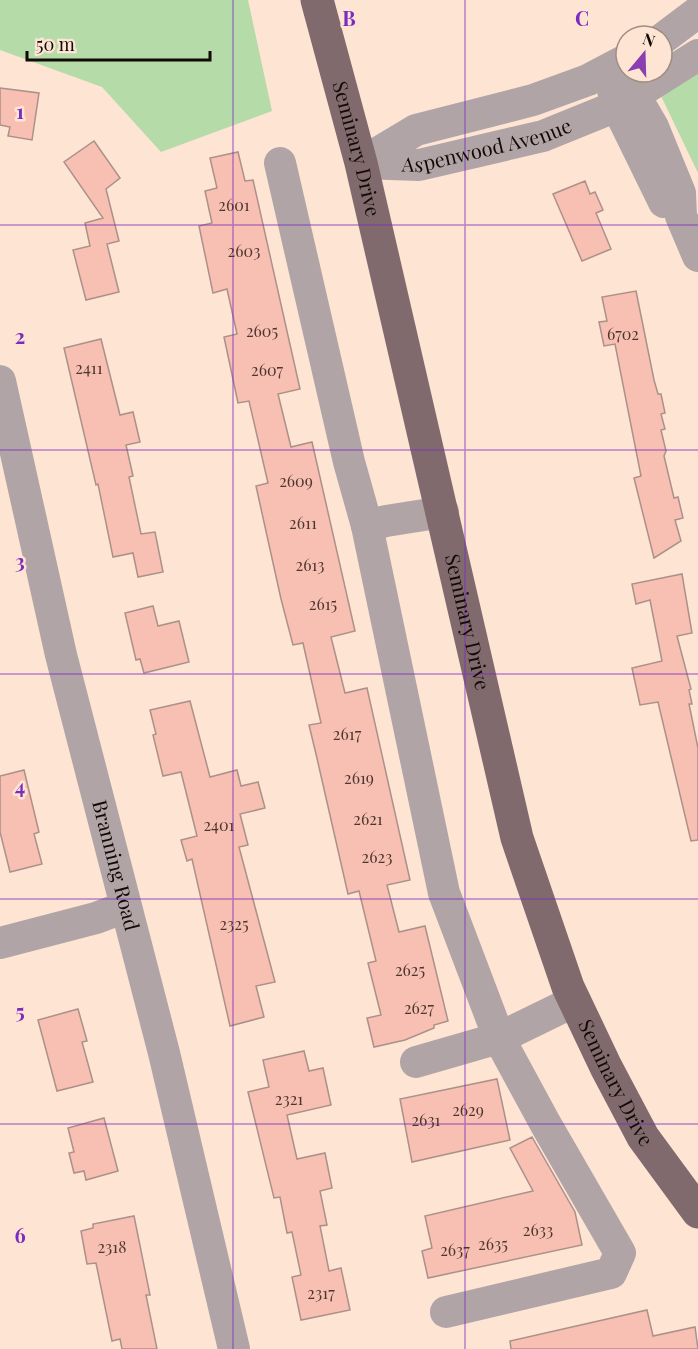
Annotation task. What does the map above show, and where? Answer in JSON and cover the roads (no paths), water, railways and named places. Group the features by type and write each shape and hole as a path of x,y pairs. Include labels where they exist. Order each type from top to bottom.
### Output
{"main road":[{"name":"Seminary Drive","path":"317,0 361,163 444,512 517,838 575,1001 643,1137 698,1212"}],"street":[{"path":"674,30 698,12"},
{"name":"Aspenwood Avenue","path":"361,163 419,165 543,136 626,101 698,56"},
{"name":"Aspenwood Avenue","path":"361,163 416,130 533,100 588,80 614,67"},
{"path":"622,84 626,101 653,127 689,211 698,256"},
{"path":"280,163 349,462 368,526 444,892 499,1038 620,1253 611,1273 446,1312"},
{"name":"Branning Road","path":"0,381 61,655 164,1053 234,1349"},
{"path":"368,526 386,520 444,512"},
{"path":"0,943 96,918 125,907"},
{"path":"416,1062 499,1038 575,1001"}]}
